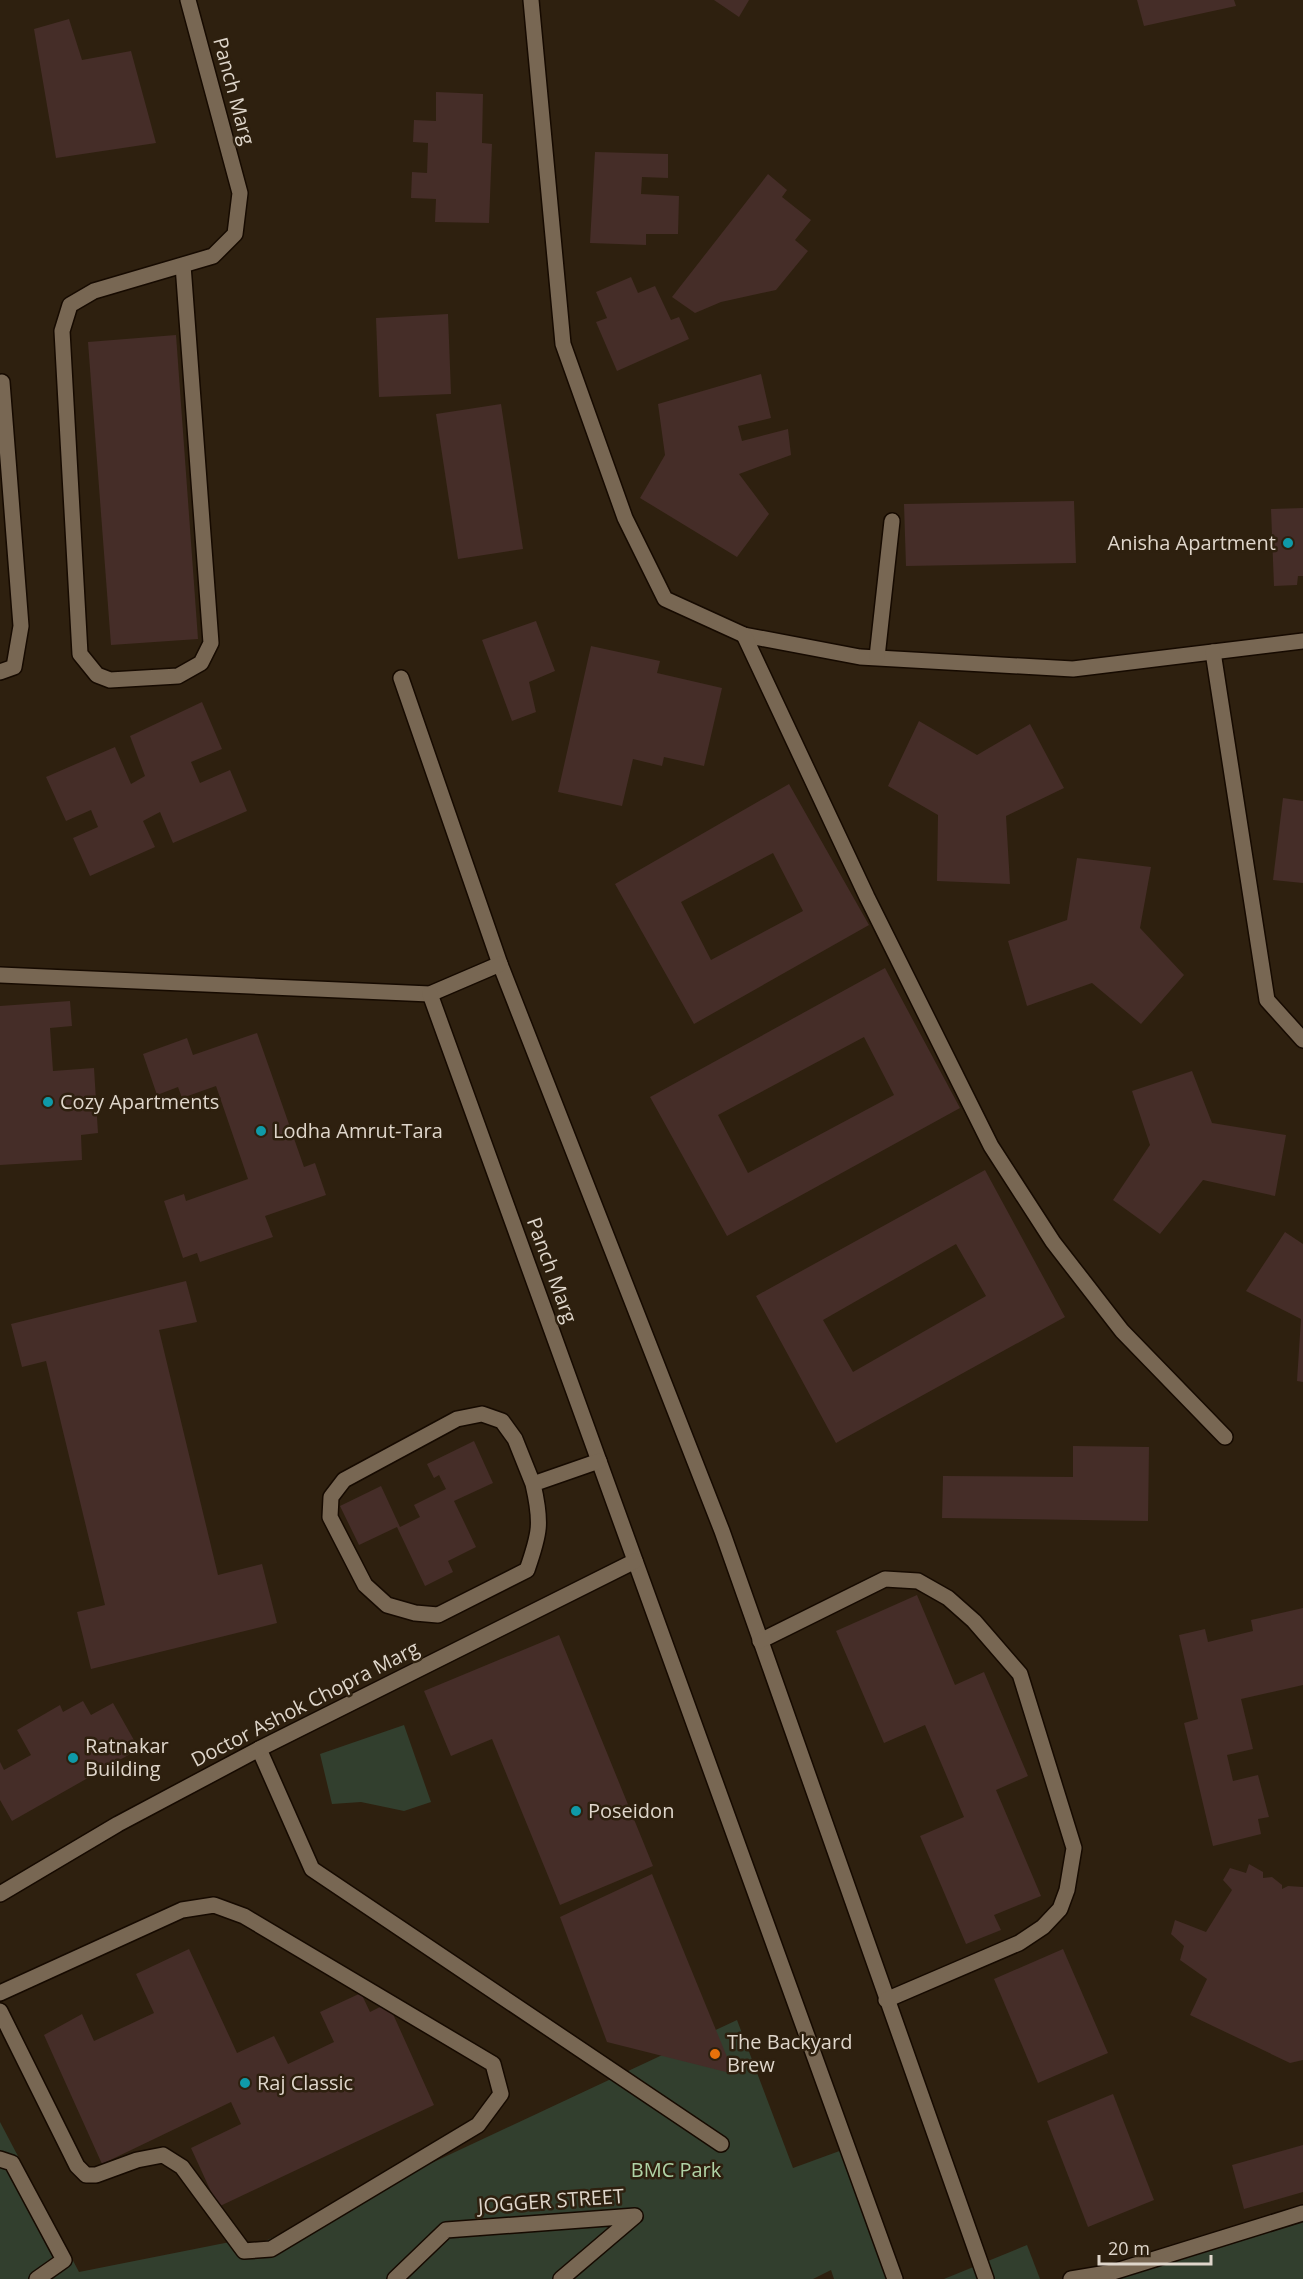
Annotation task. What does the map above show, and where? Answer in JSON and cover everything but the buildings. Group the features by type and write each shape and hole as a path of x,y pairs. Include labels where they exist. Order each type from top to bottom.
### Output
{"street":[{"name":"Panch Marg","path":"183,265 213,256 235,234 240,193 188,0"},
{"path":"531,0 563,344 625,518 664,599 744,634 877,657 1073,669 1303,641"},
{"path":"183,265 212,643 201,663 178,676 110,680 97,675 80,654 62,331 70,305 94,291 183,265"},
{"path":"0,383 2,382 21,626 14,667 0,672"},
{"path":"877,657 892,521"},
{"path":"744,634 867,897 991,1146 1053,1242 1122,1331 1225,1437"},
{"path":"1213,652 1267,1000 1303,1040"},
{"path":"401,678 500,964 722,1531 986,2279"},
{"path":"0,975 430,994 500,964"},
{"name":"Panch Marg","path":"430,994 895,2279"},
{"path":"482,1414 502,1421 515,1439 533,1484 540,1517 536,1545 527,1570 438,1615 415,1613 387,1605 365,1585 330,1517 331,1497 344,1480 457,1419 482,1414"},
{"path":"533,1484 598,1461"},
{"name":"Doctor Ashok Chopra Marg","path":"0,1894 118,1824 259,1749 635,1561"},
{"path":"760,1641 885,1580 918,1581 948,1598 974,1621 1020,1674 1074,1848 1067,1890 1060,1909 1043,1927 1019,1943 886,2000"},
{"path":"259,1749 312,1869 720,2144"},
{"path":"0,1993 182,1910 214,1905 244,1916 493,2064 501,2094 478,2125 271,2249 244,2250 228,2232 182,2167 163,2155 137,2160 96,2175 86,2175 77,2166 0,2011"},
{"path":"0,2159 12,2163 64,2260 37,2279"},
{"path":"1071,2279 1113,2272 1303,2213"},
{"name":"JOGGER STREET","path":"395,2279 446,2229 635,2216 561,2279"}],"green space":[{"path":"404,1725 431,1802 404,1811 361,1802 332,1804 320,1754"},
{"name":"BMC Park","path":"737,2020 793,2168 845,2149 899,2279 834,2279 831,2270 813,2279 0,2279 0,2122 79,2272 235,2241 244,2251"},
{"path":"1303,2212 1303,2279 1116,2279"},
{"path":"1027,2245 1040,2279 944,2279"}],"place":[{"name":"Anisha Apartment","path":"1288,543"},
{"name":"Cozy Apartments","path":"48,1102"},
{"name":"Lodha Amrut-Tara","path":"261,1131"},
{"name":"Ratnakar Building","path":"73,1758"},
{"name":"Poseidon","path":"576,1811"},
{"name":"The Backyard Brew","path":"715,2054"},
{"name":"Raj Classic","path":"245,2083"}]}
